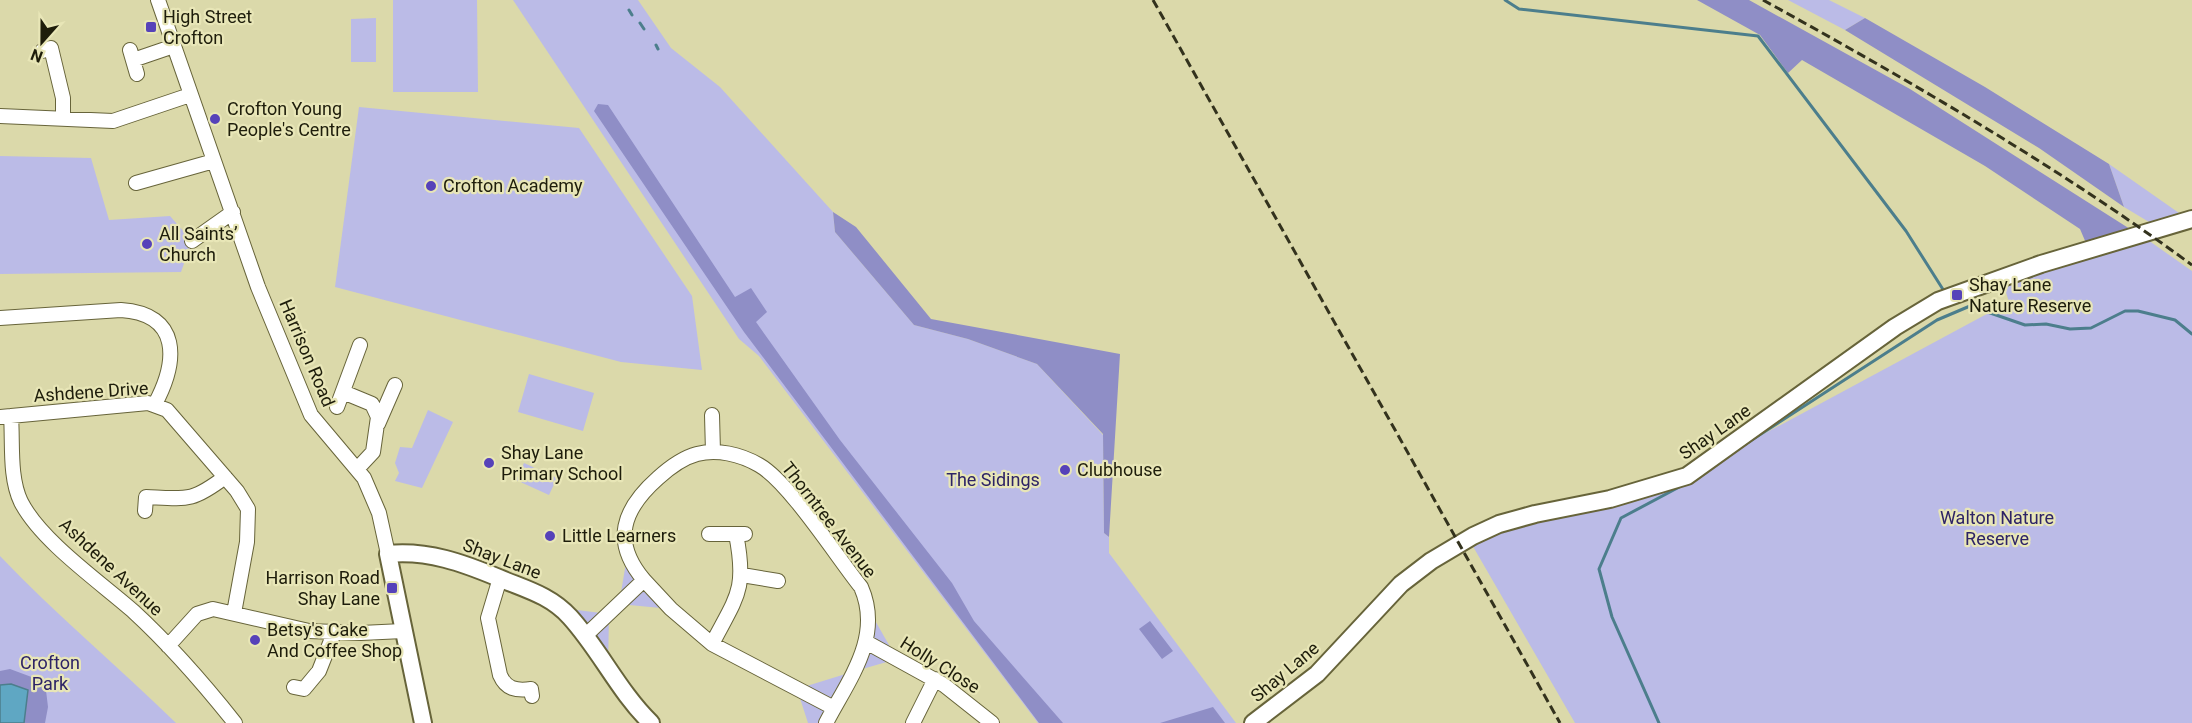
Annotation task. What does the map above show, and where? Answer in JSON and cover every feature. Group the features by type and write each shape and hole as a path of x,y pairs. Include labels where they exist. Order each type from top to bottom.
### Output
{"main road":[{"name":"Shay Lane","path":"1253,723 1317,674 1401,584 1431,561 1473,536 1499,524 1535,513 1610,499 1688,476 1895,327 1938,301 2042,264 2192,219"},
{"name":"Shay Lane","path":"388,554 405,552 436,556 534,590 551,600 571,618 622,690 651,723"},
{"name":"Harrison Road","path":"388,554 423,723"}],"street":[{"name":"Harrison Road","path":"158,0 258,287 311,415 358,468 379,513 388,554"},
{"path":"134,62 174,46"},
{"path":"42,51 51,48 63,98 63,117"},
{"path":"0,116 113,121 190,95"},
{"path":"136,183 214,161"},
{"path":"192,241 233,212"},
{"path":"0,318 121,310 137,311 156,319 164,327 170,346 164,384 155,404"},
{"path":"337,407 360,345"},
{"path":"377,426 395,385"},
{"path":"343,392 372,404 378,417 373,452 358,468"},
{"name":"Ashdene Drive","path":"6,416 155,404 167,410 245,503 249,516 248,542 234,613"},
{"path":"712,415 713,452"},
{"name":"Ashdene Avenue","path":"6,416 15,483 26,509 67,555 168,646 235,723"},
{"name":"Thorntree Avenue","path":"826,723 834,708 866,642 870,621 861,588 788,492 758,464 736,455 713,452 697,454 669,468 631,507 625,524 624,538 632,562 644,580 671,609 712,644 834,708"},
{"path":"145,511 146,497 190,499 203,494 225,477"},
{"path":"709,534 741,534 742,575 736,599 712,644"},
{"path":"742,575 778,581"},
{"path":"500,578 488,618 500,675 503,682 514,689 531,689 532,696"},
{"path":"585,636 644,580"},
{"path":"168,646 197,614 213,609 309,631 334,633 403,631"},
{"path":"303,691 319,670 334,633"},
{"name":"Holly Close","path":"866,642 957,693 992,723"},
{"path":"913,723 935,679"}],"green space":[{"path":"393,0 477,0 478,92 393,92"},
{"name":"The Sidings","path":"513,0 638,0 671,48 720,87 833,212 835,232 914,325 968,339 1037,364 1103,435 1104,533 1109,537 1109,553 1236,723 1038,723 759,356 739,339"},
{"path":"1788,0 1829,0 1865,18 1845,30"},
{"path":"376,18 376,62 351,62 351,19"},
{"path":"359,107 579,128 692,296 702,370 621,362 335,287"},
{"path":"0,156 91,158 109,220 170,216 192,241 181,272 0,274"},
{"path":"2109,164 2179,213 2149,222 2124,207"},
{"name":"Walton Nature Reserve","path":"2145,238 2192,271 2192,723 1575,723 1471,543 1504,527 1658,491 2009,302 2004,286"},
{"path":"529,374 594,393 583,431 518,412"},
{"path":"428,410 453,422 422,488 395,481 399,473 395,463 400,447 412,448"},
{"path":"524,463 557,478 549,495 516,480"},
{"path":"628,551 671,609 619,604"},
{"name":"Crofton Park","path":"0,556 43,599 176,723 0,723"},
{"path":"561,608 609,614 608,669"},
{"path":"869,610 897,659 852,672"},
{"path":"852,672 826,723 808,723 797,689"}],"shaded area":[{"path":"1697,0 1749,0 1910,89 2130,229 2086,243 2080,229 1985,166 1802,60 1788,73 1760,35"},
{"path":"1865,18 1985,87 2109,164 2124,207 2039,148 1845,30"},
{"path":"598,104 608,105 735,297 751,288 767,312 756,322 840,440 952,583 974,621 1063,723 1039,723 744,332 594,111"},
{"path":"833,212 856,227 931,319 1120,354 1109,537 1104,533 1103,434 1037,364 968,339 914,325 835,232"},
{"path":"1150,621 1173,651 1162,659 1139,629"},
{"path":"10,669 45,682 48,707 45,723 24,723 26,697 11,684 0,685 0,671"},
{"path":"11,684 28,690 24,723 0,723 0,685"},
{"path":"1213,707 1225,723 1160,723"}],"waterway":[{"path":"1505,0 1519,9 1758,36 1906,231 1944,291"},
{"path":"629,10 632,15"},
{"path":"640,23 644,29"},
{"path":"656,45 658,49"},
{"path":"1744,445 1937,320 1970,306 2025,325 2046,324 2070,329 2091,328 2125,311 2138,311 2175,320 2192,334"},
{"path":"1659,723 1612,617 1599,569 1621,518 1683,485"}],"railway":[{"path":"1153,0 1560,723"},
{"path":"1763,0 2036,159 2192,265"}],"place":[{"name":"High Street Crofton","path":"151,27"},
{"name":"Crofton Young People's Centre","path":"215,119"},
{"name":"Crofton Academy","path":"431,186"},
{"name":"All Saints’ Church","path":"147,244"},
{"name":"Shay Lane Nature Reserve","path":"1957,295"},
{"name":"Shay Lane Primary School","path":"489,463"},
{"name":"Clubhouse","path":"1065,470"},
{"name":"Little Learners","path":"550,536"},
{"name":"Harrison Road Shay Lane","path":"392,588"},
{"name":"Betsy's Cake And Coffee Shop","path":"255,640"}]}
